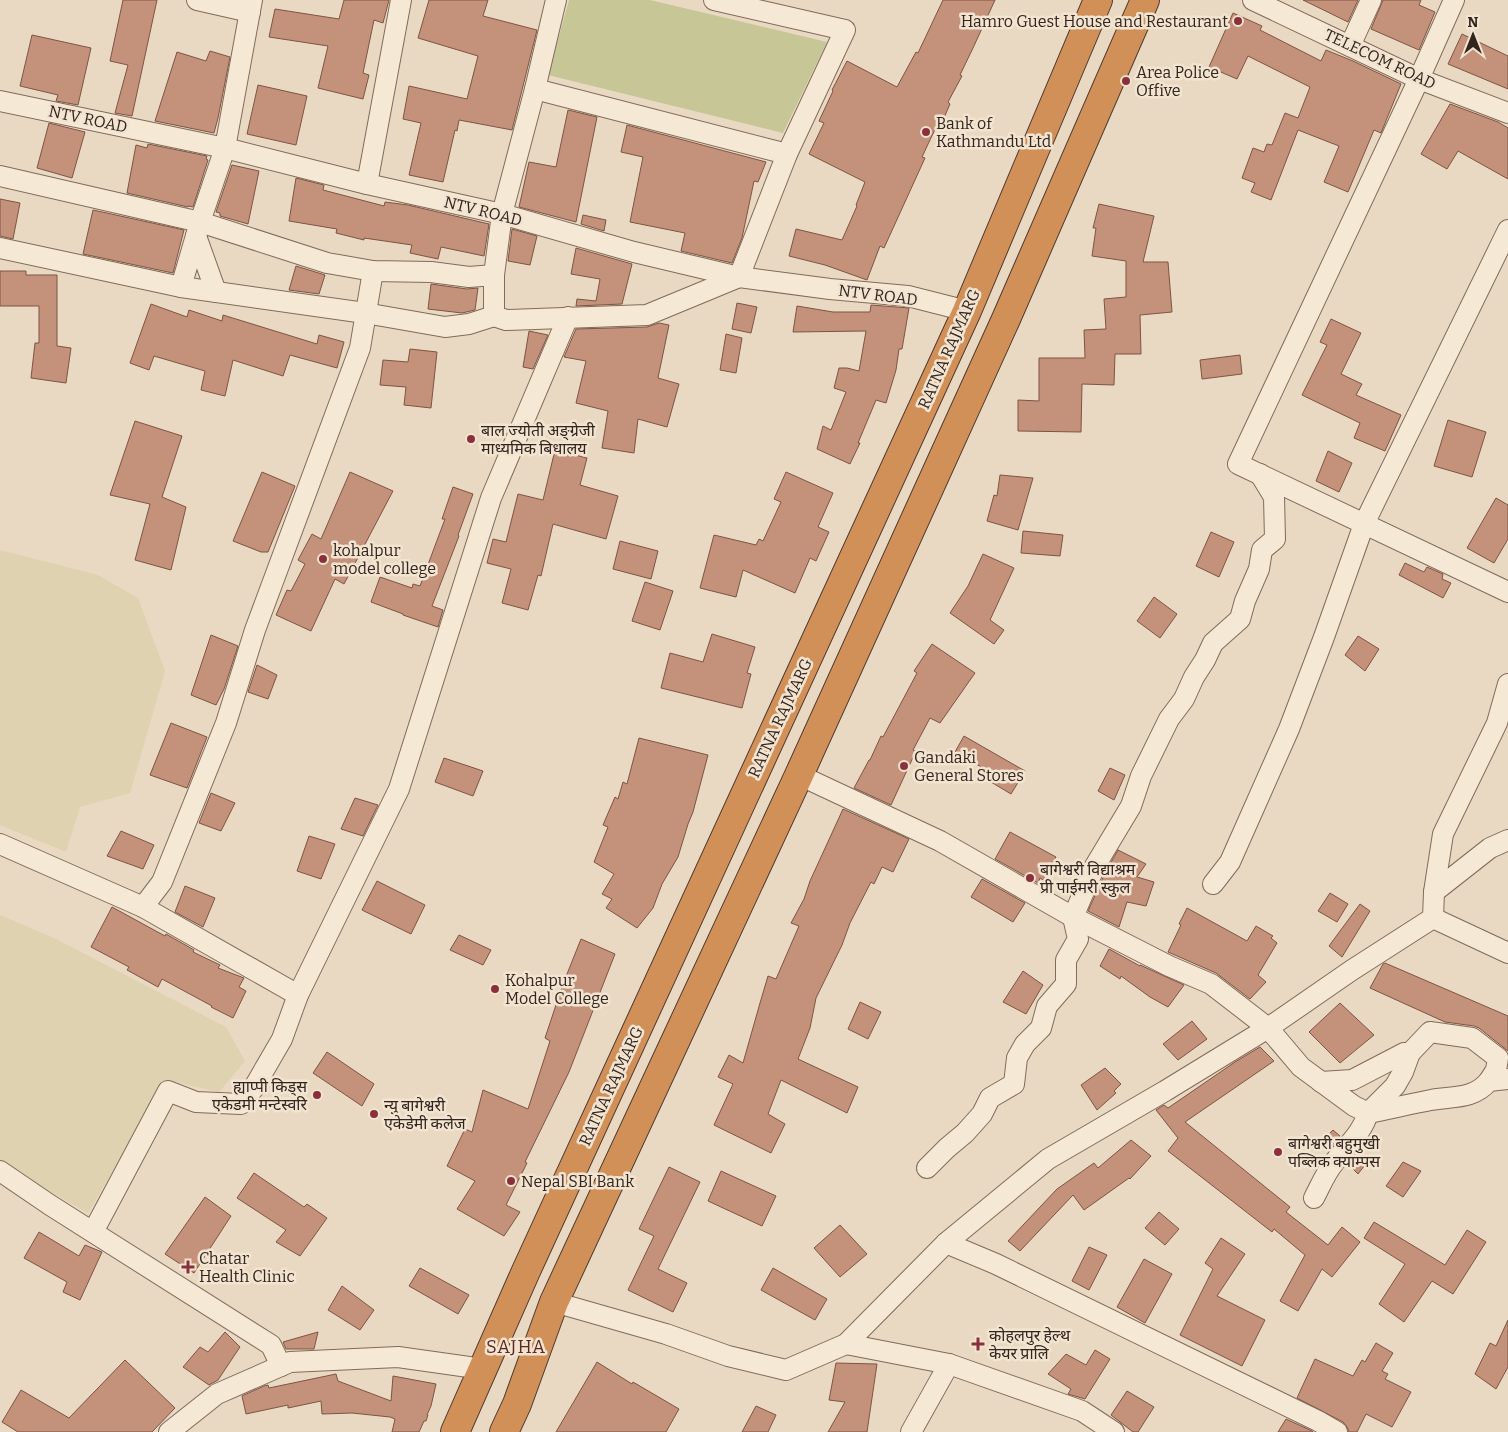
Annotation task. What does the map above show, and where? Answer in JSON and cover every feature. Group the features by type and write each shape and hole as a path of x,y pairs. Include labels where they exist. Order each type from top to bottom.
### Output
{"highway":[{"name":"RATNA RAJMARG","path":"455,1432 526,1271 967,311 1098,0"},
{"path":"504,1432 517,1404 554,1302 799,775 1002,328 1145,0"}],"street":[{"path":"180,287 225,148 251,6 197,0"},
{"path":"367,184 401,0"},
{"path":"494,316 494,275 502,214 556,0"},
{"path":"0,248 180,287 365,313 445,327 469,324 494,316 506,320 647,315 739,277 787,154 845,30 714,0"},
{"name":"TELECOM ROAD","path":"1253,0 1419,79 1508,113"},
{"path":"1350,46 1371,0"},
{"path":"1454,0 1419,79 1238,464 1508,592"},
{"path":"535,89 787,154"},
{"name":"NTV ROAD","path":"0,101 225,148 367,184 502,214 634,252 739,277 830,289 908,296 967,311"},
{"path":"0,176 326,263 373,271 431,272 469,277 494,275"},
{"path":"198,229 216,292"},
{"path":"1213,884 1230,862 1289,729 1364,524 1508,230"},
{"path":"143,907 162,882 226,723 255,630 360,348 373,271"},
{"path":"93,1232 168,1091 196,1102 241,1104 253,1089 282,1039 298,995 399,789 491,498 568,317"},
{"path":"926,1168 965,1133 982,1114 990,1098 1014,1084 1017,1058 1025,1044 1041,1028 1047,1006 1066,984 1066,960 1078,939 1073,917 1095,866 1131,806 1141,776 1213,643 1240,619 1245,600 1259,569 1262,550 1276,539 1274,497 1260,474"},
{"path":"1433,918 1434,892 1443,834 1498,723 1508,684"},
{"path":"799,775 940,841 1073,917 1169,966 1211,984 1268,1028 1300,1067 1354,1106 1368,1113 1433,1100 1458,1098 1482,1089 1498,1080 1496,1070 1498,1058 1472,1038 1430,1032 1410,1053 1395,1086 1368,1113 1356,1136 1332,1164 1314,1198"},
{"path":"1434,892 1490,848 1508,840"},
{"path":"0,844 143,907 298,995"},
{"path":"1433,918 1508,953"},
{"path":"554,1302 666,1334 728,1356 786,1370 846,1344 946,1243 1048,1159 1173,1087 1268,1028 1352,970 1433,918"},
{"path":"1321,1082 1352,1080 1404,1053 1410,1053"},
{"path":"0,1171 271,1345 281,1366"},
{"path":"946,1243 996,1264 1337,1432"},
{"path":"846,1344 949,1364 1082,1411 1114,1432"},
{"path":"169,1432 217,1394 290,1362 398,1357 483,1369"},
{"path":"911,1432 949,1364"}],"shaded area":[{"path":"0,550 98,575 138,598 165,671 130,793 80,807 66,852 0,825"},
{"path":"0,915 54,938 226,1027 245,1061 219,1092 167,1080 88,1213 0,1163"}],"green space":[{"path":"569,0 650,0 827,42 783,133 548,75"}],"building":[{"path":"123,0 157,0 132,116 115,113 128,65 110,61"},
{"path":"344,0 389,0 383,23 374,20 363,73 369,75 363,99 318,88 328,46 269,37 275,9 339,19"},
{"path":"429,0 488,0 483,16 537,30 512,130 459,120 443,182 409,175 421,123 403,119 409,86 467,99 478,56 418,38"},
{"path":"943,0 995,0 960,75 962,76 948,102 950,104 940,127 937,125 922,157 925,158 884,248 880,246 867,280 825,265 789,256 796,229 842,240 865,182 809,154 824,123 819,121 847,61 897,87 916,52 918,53"},
{"path":"1303,0 1358,0 1348,22"},
{"path":"1383,0 1421,0 1419,5 1435,12 1419,50 1371,29"},
{"path":"1233,13 1262,26 1260,30 1321,61 1326,50 1401,84 1381,133 1374,130 1348,192 1324,182 1339,146 1298,130 1271,200 1251,192 1255,183 1242,178 1253,148 1264,152 1267,144 1272,145 1285,113 1298,118 1310,87 1248,56 1237,79 1209,67"},
{"path":"1462,34 1508,56 1508,89 1448,64"},
{"path":"32,35 91,48 78,105 56,101 58,95 20,86"},
{"path":"210,51 230,57 214,133 155,121 177,52 206,61"},
{"path":"258,85 307,96 296,145 247,134"},
{"path":"1450,104 1498,122 1508,128 1508,179 1458,151 1447,169 1421,154"},
{"path":"568,110 597,117 576,222 519,207 529,162 556,167"},
{"path":"49,123 85,132 72,178 37,168"},
{"path":"627,125 766,162 758,182 754,181 742,238 732,263 681,251 685,233 630,222 643,157 621,152"},
{"path":"148,144 207,156 206,159 208,160 193,207 127,193 136,145 147,148"},
{"path":"232,165 259,171 248,224 220,216 220,213 216,212"},
{"path":"296,178 324,185 323,190 384,206 385,202 408,205 489,224 484,256 441,247 438,259 410,253 412,245 364,238 364,240 336,233 337,229 289,221"},
{"path":"0,199 20,203 13,239 0,236"},
{"path":"1099,204 1154,216 1143,262 1168,262 1172,312 1140,315 1141,354 1115,354 1114,385 1082,384 1081,432 1018,431 1018,400 1039,401 1039,358 1085,358 1084,330 1106,329 1104,299 1126,297 1126,261 1092,256 1096,228 1093,228"},
{"path":"93,210 184,230 173,273 83,254"},
{"path":"583,215 606,220 604,231 581,224"},
{"path":"512,229 537,236 530,265 508,261"},
{"path":"576,248 632,264 622,304 576,306 577,299 596,301 600,279 571,274"},
{"path":"296,266 325,275 319,294 289,290"},
{"path":"0,271 26,271 26,275 57,275 57,346 71,348 66,383 31,378 35,343 39,343 39,306 0,306"},
{"path":"431,284 467,289 478,288 475,310 462,313 428,309"},
{"path":"737,303 757,307 751,333 732,329"},
{"path":"151,304 187,317 189,310 222,321 223,315 317,344 319,335 344,342 337,368 290,355 283,376 233,360 225,396 201,390 205,371 154,356 149,370 130,363"},
{"path":"871,305 909,308 902,349 899,349 896,370 886,403 876,400 850,464 817,449 823,426 831,430 846,392 834,388 839,368 859,371 866,331 793,332 797,306 833,312 870,312"},
{"path":"1331,319 1361,333 1341,374 1362,384 1356,395 1401,415 1385,451 1354,438 1360,423 1302,395 1327,345 1320,342"},
{"path":"659,323 669,325 658,378 679,384 667,427 638,419 634,453 602,448 608,411 576,403 586,361 564,357 576,329 647,327"},
{"path":"529,331 548,335 533,369 523,367"},
{"path":"726,334 742,338 736,373 720,370"},
{"path":"410,349 437,352 431,408 404,405 406,387 380,385 383,360 408,362"},
{"path":"1240,355 1242,374 1202,379 1200,360"},
{"path":"1448,420 1486,432 1472,477 1434,466"},
{"path":"135,421 182,436 162,497 186,507 171,570 135,560 150,504 110,495"},
{"path":"555,450 587,458 580,485 618,496 606,539 553,524 541,576 538,575 528,610 502,603 511,569 487,563 493,539 506,542 518,494 543,500"},
{"path":"1328,451 1352,463 1339,492 1316,481"},
{"path":"262,472 295,486 268,552 261,552 233,541"},
{"path":"350,472 393,491 344,584 335,579 311,631 276,615 287,590 291,591 305,564 298,560 312,534 321,539"},
{"path":"786,472 833,493 818,527 829,532 816,561 810,558 795,593 743,570 736,597 700,588 714,535 756,545 759,539 763,541 781,502 774,499"},
{"path":"1000,475 1033,478 1018,530 987,521 994,495 997,496"},
{"path":"453,487 473,494 432,606 443,610 438,627 371,602 380,577 412,588 413,584 420,586 445,519 442,519"},
{"path":"1496,498 1508,505 1508,539 1494,563 1467,548"},
{"path":"1023,531 1063,535 1060,556 1021,553"},
{"path":"1211,532 1234,542 1219,577 1196,566"},
{"path":"620,541 658,551 651,579 613,569"},
{"path":"983,554 1014,568 990,620 1004,630 994,644 950,613 968,586"},
{"path":"1405,563 1424,572 1427,567 1443,574 1442,579 1451,583 1443,598 1399,575"},
{"path":"645,582 673,591 660,630 632,621"},
{"path":"1154,597 1177,614 1160,638 1137,621"},
{"path":"712,634 755,647 747,673 751,674 742,708 661,688 670,653 703,662"},
{"path":"211,635 238,646 224,689 216,705 191,695"},
{"path":"1358,636 1379,649 1365,671 1345,655"},
{"path":"932,644 975,673 940,723 930,718 913,750 916,751 891,805 854,788 917,673 914,671"},
{"path":"257,665 277,675 268,699 248,692"},
{"path":"171,723 207,737 187,788 150,775"},
{"path":"964,736 1025,771 1011,794 986,779 990,772 955,752"},
{"path":"639,738 708,755 693,812 678,857 662,884 653,908 637,928 606,908 612,899 602,894 614,874 594,862 608,827 603,825 615,797 618,799 623,782 627,784"},
{"path":"444,758 483,771 473,796 435,782"},
{"path":"1110,768 1125,775 1114,800 1098,791"},
{"path":"211,793 235,803 221,831 199,823"},
{"path":"355,798 378,805 363,836 341,829"},
{"path":"843,809 909,839 893,872 882,867 874,884 871,882 850,923 842,945 816,998 810,1028 798,1059 858,1087 847,1113 781,1080 768,1114 785,1124 771,1153 714,1125 733,1084 718,1077 729,1055 743,1063 768,976 776,979 799,926 791,923 804,899 810,881"},
{"path":"121,831 154,845 143,869 107,856"},
{"path":"1010,832 1056,857 1043,880 1040,878 1038,883 995,859"},
{"path":"309,836 335,844 321,879 297,871"},
{"path":"1118,850 1146,864 1137,877 1154,882 1146,906 1127,902 1119,927 1088,911 1106,871"},
{"path":"982,879 1025,903 1013,922 971,897"},
{"path":"377,881 425,905 411,934 362,910"},
{"path":"185,886 215,898 203,927 175,912"},
{"path":"1330,893 1348,904 1337,922 1318,911"},
{"path":"1360,904 1370,911 1342,957 1329,946"},
{"path":"112,907 194,950 193,952 220,965 218,968 244,978 239,987 246,991 233,1018 162,979 158,987 127,970 129,967 91,947"},
{"path":"1187,908 1247,941 1256,926 1273,936 1271,938 1277,943 1258,975 1266,982 1250,999 1216,973 1168,952"},
{"path":"459,935 491,950 483,965 450,950"},
{"path":"581,939 615,954 569,1072 506,1205 520,1212 504,1236 457,1209 475,1181 447,1166 465,1129 472,1132 483,1090 528,1109 550,1041 545,1038 563,984"},
{"path":"1109,949 1140,966 1184,985 1168,1007 1150,997 1121,976 1120,979 1100,966"},
{"path":"1385,963 1508,1016 1508,1051 1479,1028 1445,1022 1370,988"},
{"path":"1023,971 1043,985 1026,1014 1003,1002"},
{"path":"860,1002 881,1012 868,1039 848,1029"},
{"path":"1340,1003 1374,1035 1340,1063 1309,1032"},
{"path":"1192,1021 1207,1039 1178,1060 1163,1044"},
{"path":"1260,1047 1274,1061 1185,1122 1290,1207 1286,1212 1328,1245 1342,1227 1360,1242 1332,1277 1322,1269 1298,1311 1280,1301 1305,1255 1274,1229 1272,1232 1168,1151 1178,1138 1156,1110 1164,1105 1168,1108"},
{"path":"327,1052 374,1084 362,1106 313,1073"},
{"path":"1105,1068 1121,1084 1114,1091 1116,1093 1097,1110 1081,1085"},
{"path":"1333,1130 1340,1136 1332,1147 1324,1139"},
{"path":"1131,1140 1151,1156 1130,1179 1084,1210 1073,1195 1020,1251 1008,1241 1057,1189 1094,1163 1098,1168"},
{"path":"1358,1152 1368,1161 1358,1174 1348,1164"},
{"path":"1403,1162 1421,1171 1403,1197 1386,1186"},
{"path":"669,1167 700,1182 658,1269 687,1283 673,1312 628,1290 654,1236 639,1229"},
{"path":"721,1171 776,1196 762,1226 708,1201"},
{"path":"254,1173 304,1207 307,1204 327,1218 300,1256 276,1242 286,1230 237,1198"},
{"path":"205,1197 231,1216 194,1273 165,1254"},
{"path":"1159,1212 1179,1229 1165,1245 1145,1228"},
{"path":"1374,1222 1445,1265 1467,1230 1486,1242 1453,1294 1432,1281 1404,1322 1379,1304 1405,1264 1364,1238"},
{"path":"840,1225 867,1254 840,1277 814,1248"},
{"path":"39,1232 79,1256 85,1245 102,1252 80,1300 63,1292 67,1282 24,1258"},
{"path":"1221,1238 1245,1254 1217,1296 1265,1320 1242,1366 1180,1335 1213,1269 1205,1263"},
{"path":"1089,1247 1107,1255 1089,1290 1072,1281"},
{"path":"1144,1259 1172,1274 1145,1323 1117,1307"},
{"path":"420,1268 469,1295 458,1314 409,1286"},
{"path":"773,1268 827,1299 815,1320 761,1290"},
{"path":"342,1286 374,1310 360,1330 328,1310"},
{"path":"1508,1320 1508,1367 1496,1389 1475,1374 1490,1343 1496,1346"},
{"path":"225,1332 240,1347 218,1380 209,1385 183,1367 200,1347 208,1352"},
{"path":"318,1332 314,1349 286,1349 283,1342"},
{"path":"1376,1343 1393,1353 1382,1371 1388,1374 1385,1379 1411,1392 1392,1427 1366,1414 1357,1432 1349,1432 1343,1422 1297,1398 1315,1359 1353,1376 1362,1360 1365,1362"},
{"path":"1095,1350 1110,1359 1085,1399 1068,1394 1071,1389 1048,1374 1066,1354 1086,1365"},
{"path":"125,1360 175,1408 152,1432 18,1432 2,1422 21,1390 69,1418"},
{"path":"597,1362 632,1384 633,1382 679,1409 666,1432 556,1432"},
{"path":"836,1363 877,1364 867,1432 828,1432 845,1402 829,1400"},
{"path":"336,1374 338,1381 391,1401 393,1376 436,1384 426,1421 424,1421 419,1432 392,1432 395,1419 352,1413 322,1414 321,1401 288,1408 288,1405 246,1414 242,1396 264,1386 268,1385 269,1388"},
{"path":"1127,1391 1154,1407 1138,1432 1133,1432 1111,1415"},
{"path":"756,1406 776,1415 768,1432 742,1432"},
{"path":"1286,1419 1312,1431 1313,1432 1278,1432"}],"place":[{"name":"Hamro Guest House and Restaurant","path":"1238,21"},
{"name":"Area Police Offive","path":"1126,81"},
{"name":"Bank of Kathmandu Ltd","path":"926,132"},
{"name":"बाल ज्योती अङ्ग्रेजी माध्यमिक बिधालय","path":"471,439"},
{"name":"kohalpur model college","path":"323,559"},
{"name":"Gandaki General Stores","path":"904,766"},
{"name":"बागेश्वरी विद्याश्रम प्री पाईमरी स्कुल","path":"1030,878"},
{"name":"Kohalpur Model College","path":"495,989"},
{"name":"ह्याप्पी किड्स एकेडमी मन्टेस्वरि","path":"317,1095"},
{"name":"न्यु बागेश्वरी एकेडेमी कलेज","path":"374,1114"},
{"name":"बागेश्वरी बहुमुखी पब्लिक क्याम्पस","path":"1278,1152"},
{"name":"Nepal SBI Bank","path":"511,1181"},
{"name":"Chatar Health Clinic","path":"188,1267"},
{"name":"कोहलपुर हेल्थ केयर प्रालि","path":"978,1344"}],"district":[{"name":"SAJHA","path":"516,1347"}]}
